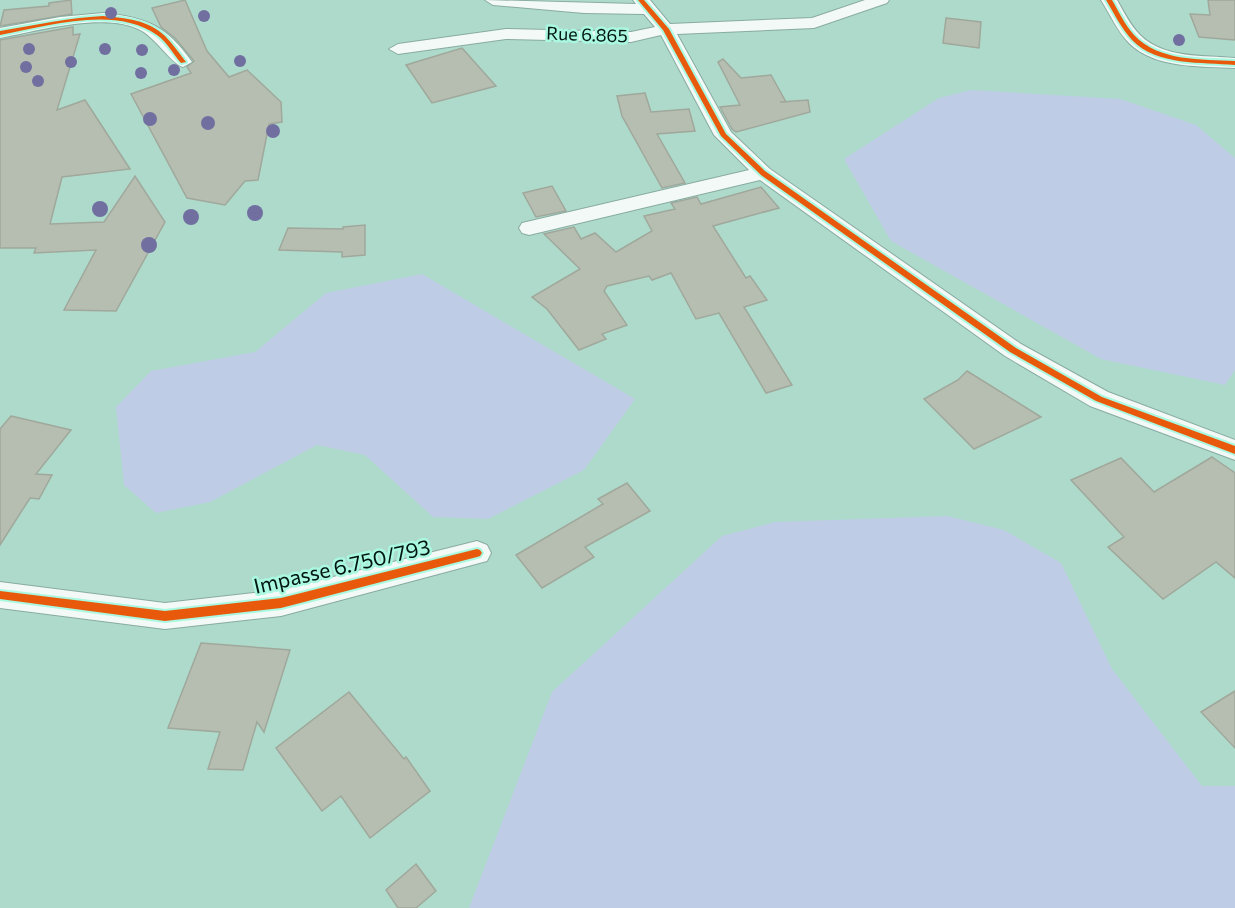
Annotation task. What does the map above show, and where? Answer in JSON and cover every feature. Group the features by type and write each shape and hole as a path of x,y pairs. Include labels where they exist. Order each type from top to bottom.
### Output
{"street":[{"path":"494,0 584,8 644,5 666,29 723,135 763,174 1012,350 1099,399 1235,450"},
{"name":"Rue 6.865","path":"398,49 506,34 631,37 666,29 814,23 880,0"},
{"path":"1109,0 1137,42 1152,52 1174,57 1235,63"},
{"path":"0,33 94,18 119,19 140,23 159,34 183,62"},
{"path":"529,228 763,174"},
{"name":"Impasse 6.750/793","path":"0,595 165,616 281,603 477,553"}],"shaded area":[{"path":"971,90 1120,99 1196,125 1235,158 1235,370 1225,385 1101,359 891,241 844,159 939,98"},
{"path":"422,274 635,399 584,470 488,519 433,517 365,455 317,445 210,502 156,513 124,485 116,407 151,371 255,352 326,293"},
{"path":"947,516 1004,530 1061,563 1112,669 1202,786 1235,786 1235,908 469,908 552,692 722,536 775,522"}],"building":[{"path":"71,0 72,14 0,26 4,10 49,6 49,3"},
{"path":"185,0 207,51 229,77 247,70 281,102 282,122 269,124 258,180 245,181 225,205 187,198 131,94 191,73 187,67 194,61 175,38 161,27 152,8"},
{"path":"1208,0 1235,0 1235,40 1199,37 1190,14 1210,15"},
{"path":"946,18 981,22 979,48 943,43"},
{"path":"73,27 73,35 80,34 57,110 85,100 130,169 62,177 50,224 104,222 135,176 165,222 116,311 64,310 96,250 34,253 36,248 0,248 0,40"},
{"path":"462,48 496,86 432,103 406,65"},
{"path":"723,59 741,78 771,75 786,102 808,100 810,112 736,132 720,107 740,105 718,62"},
{"path":"645,93 651,112 689,109 695,131 657,134 685,183 662,188 622,116 617,96"},
{"path":"552,186 566,211 536,217 523,193"},
{"path":"761,187 779,208 713,226 746,278 750,276 767,300 744,307 792,385 766,393 719,313 696,319 671,273 652,280 649,276 607,286 604,291 627,325 602,334 606,339 579,350 547,309 532,297 580,269 544,234 574,227 581,239 595,233 616,252 652,231 644,216 675,209 671,203 697,197 701,204"},
{"path":"365,225 365,255 342,257 342,252 279,250 288,228 343,229 343,227"},
{"path":"967,371 1041,417 974,449 924,399 958,380"},
{"path":"11,416 71,430 36,474 52,475 39,499 30,498 0,545 0,429"},
{"path":"1212,457 1235,473 1235,578 1216,562 1163,599 1108,547 1124,537 1071,480 1121,458 1154,492"},
{"path":"627,483 650,511 585,547 594,557 542,588 516,555 603,504 598,499"},
{"path":"201,643 290,650 264,732 257,722 243,770 208,769 220,732 168,728"},
{"path":"1235,691 1235,748 1201,712"},
{"path":"349,692 404,759 406,757 430,791 370,838 341,796 322,811 276,748"},
{"path":"416,864 436,891 416,908 398,908 386,890"}],"cycle path":[{"path":"641,0 666,29 723,135 763,173 1013,350 1099,399 1235,450"},
{"path":"1109,0 1130,34 1149,49 1172,57 1235,63"},
{"path":"0,33 82,19 124,20 143,25 159,34 183,62"},
{"path":"0,595 165,616 281,603 477,553"}]}
